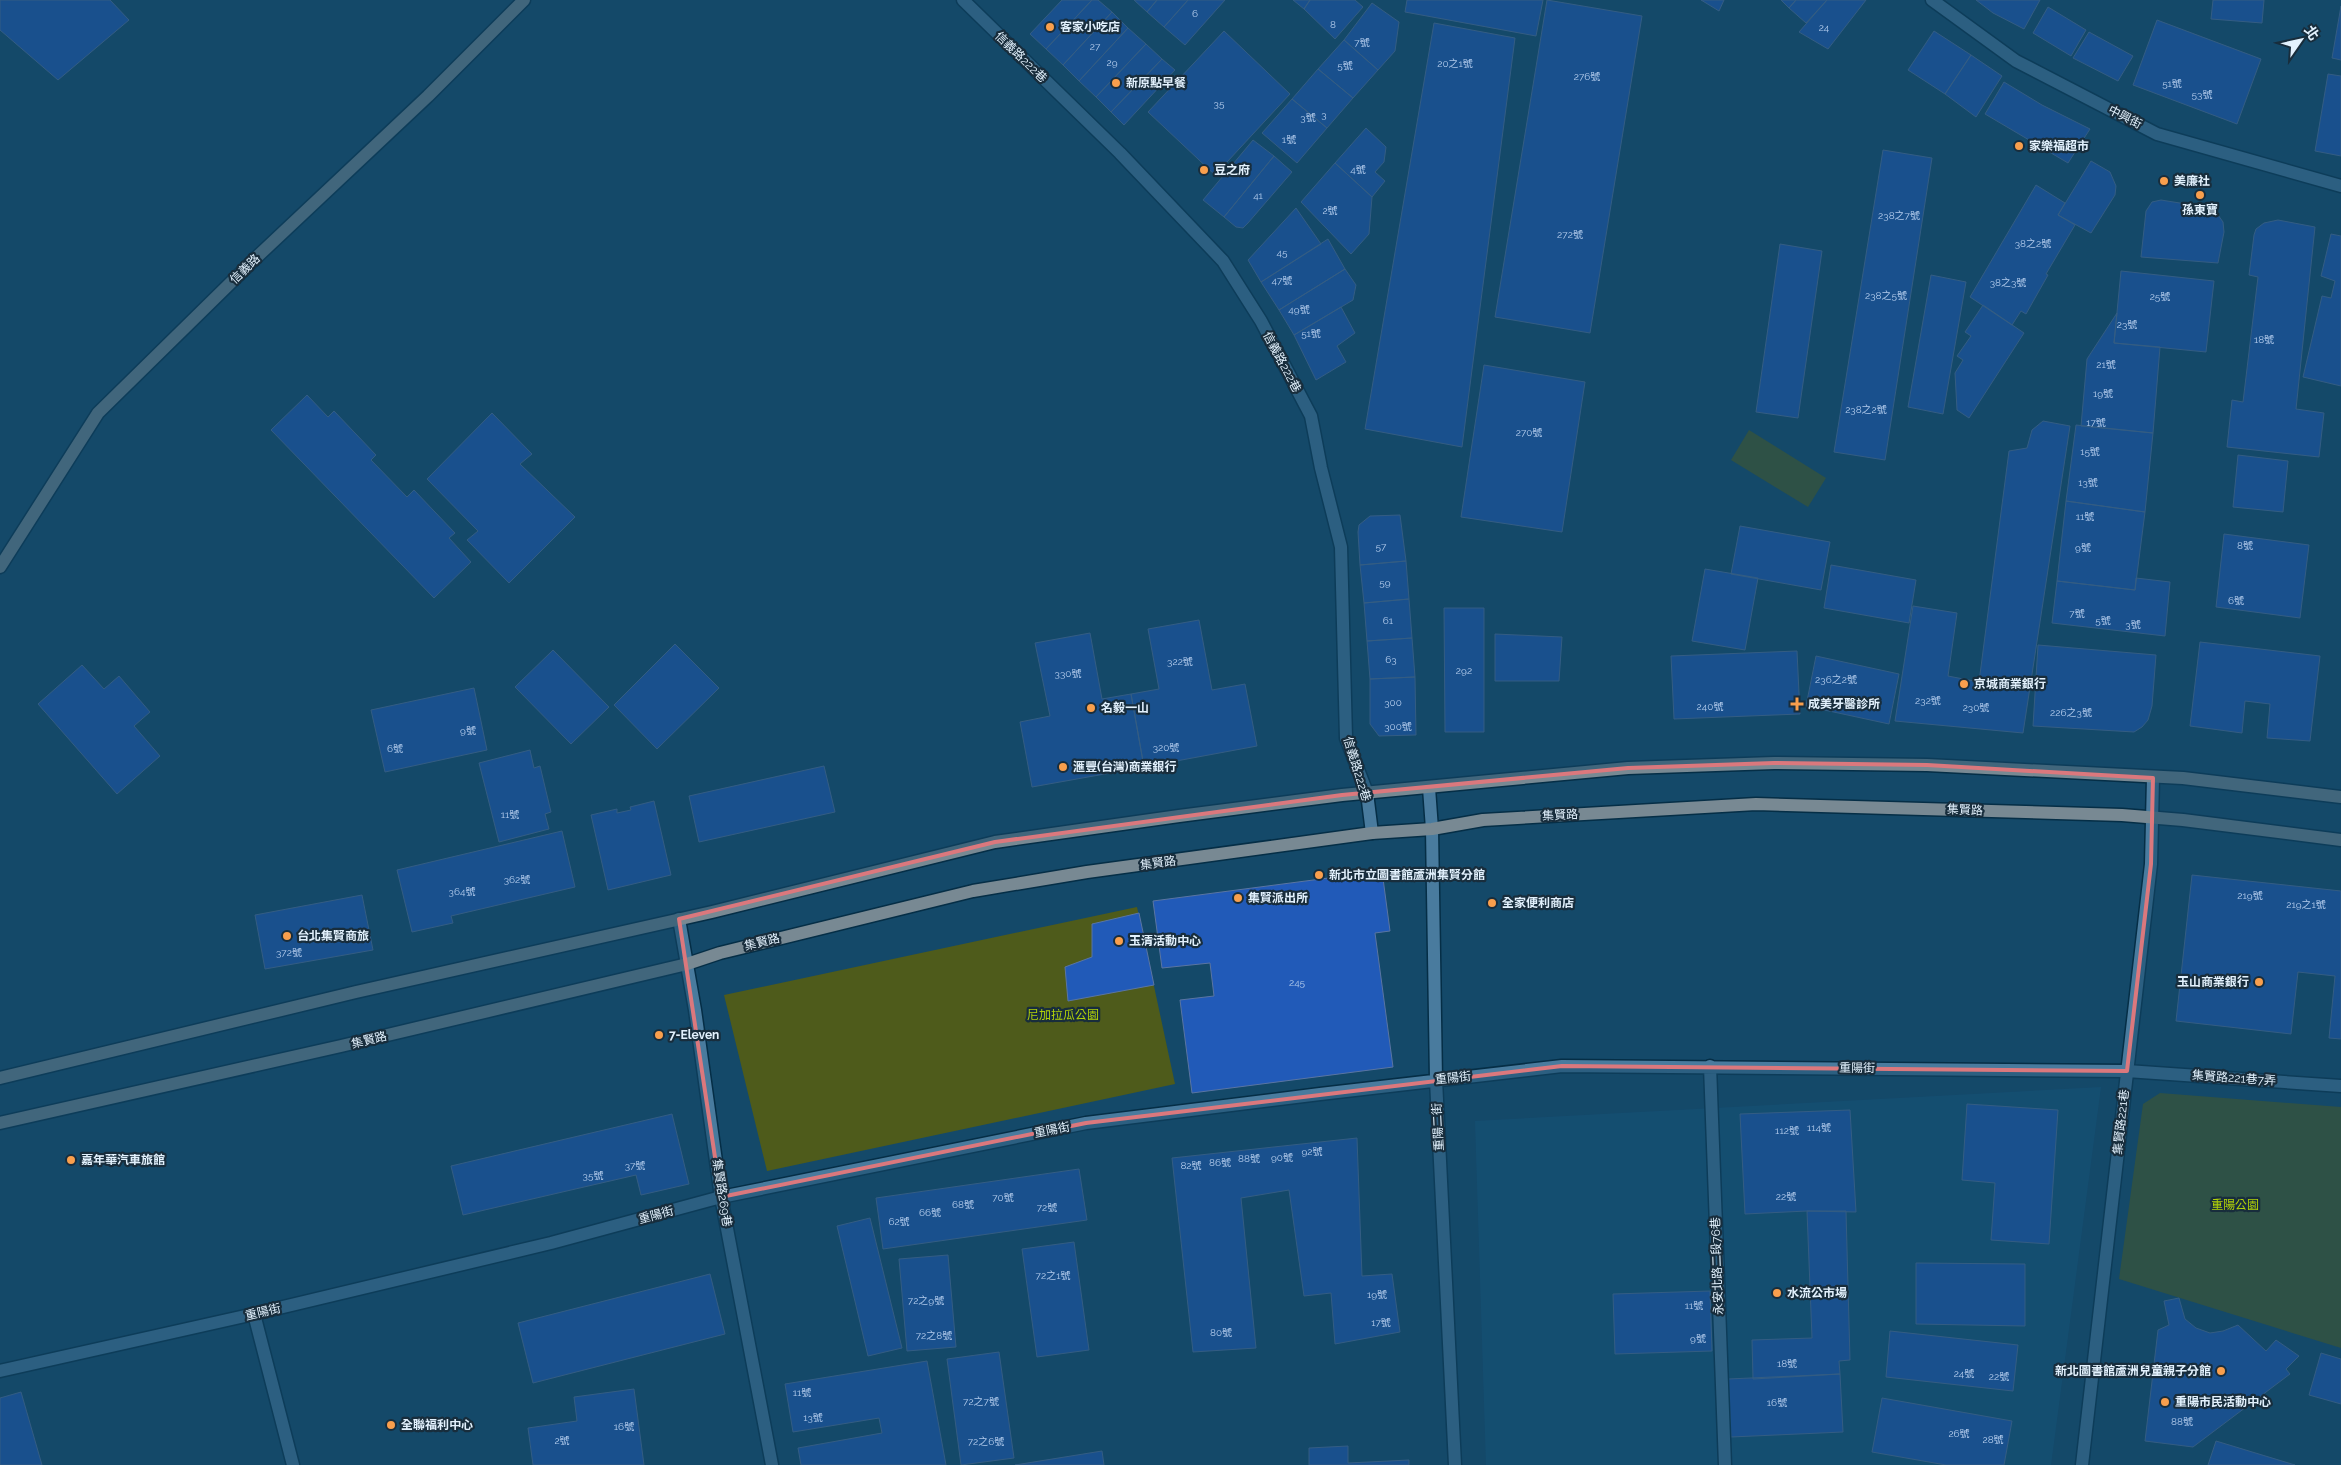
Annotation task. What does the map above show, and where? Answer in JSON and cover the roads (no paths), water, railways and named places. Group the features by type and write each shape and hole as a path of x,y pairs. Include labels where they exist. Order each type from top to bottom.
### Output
{"main road":[{"name":"信義路","path":"0,567 98,413 247,267 428,96 524,0"},
{"path":"0,1078 356,992 679,919 995,842 1179,816 1367,793 1628,768 1774,763 1927,765 2153,778 2183,778 2341,797"},
{"name":"集賢路","path":"0,1123 341,1046 687,964 720,953 973,891 1087,872 1372,833 1432,829 1483,820 1756,804 2153,817 2341,840"}],"street":[{"name":"信義路222巷","path":"962,0 1120,153 1223,260 1261,321 1311,416 1321,468 1342,547 1346,738 1367,793 1372,833"},
{"name":"中興街","path":"1932,0 2016,61 2156,134 2341,186"},
{"name":"集賢路221巷","path":"2082,1465 2151,864 2153,778"},
{"name":"重陽二街","path":"1429,788 1432,829 1436,1080 1455,1465"},
{"name":"集賢路269巷","path":"679,919 721,1196 772,1465"},
{"name":"重陽街","path":"0,1371 254,1314 551,1243 721,1196 1086,1123 1562,1066 2127,1071"},
{"name":"永安北路二段76巷","path":"1710,1066 1725,1465"},
{"name":"集賢路221巷7弄","path":"2127,1071 2341,1086"},
{"path":"254,1314 293,1465"}],"place":[{"name":"客家小吃店","path":"1050,27"},
{"name":"新原點早餐","path":"1116,83"},
{"name":"家樂福超市","path":"2019,146"},
{"name":"豆之府","path":"1204,170"},
{"name":"美廉社","path":"2164,181"},
{"name":"孫東寶","path":"2200,195"},
{"name":"京城商業銀行","path":"1964,684"},
{"name":"成美牙醫診所","path":"1797,704"},
{"name":"名毅一山","path":"1091,708"},
{"name":"滙豐(台灣)商業銀行","path":"1063,767"},
{"name":"新北市立圖書館蘆洲集賢分館","path":"1319,875"},
{"name":"集賢派出所","path":"1238,898"},
{"name":"全家便利商店","path":"1492,903"},
{"name":"台北集賢商旅","path":"287,936"},
{"name":"玉清活動中心","path":"1119,941"},
{"name":"玉山商業銀行","path":"2259,982"},
{"name":"7-Eleven","path":"659,1035"},
{"name":"嘉年華汽車旅館","path":"71,1160"},
{"name":"水流公市場","path":"1777,1293"},
{"name":"新北圖書館蘆洲兒童親子分館","path":"2221,1371"},
{"name":"重陽市民活動中心","path":"2165,1402"},
{"name":"全聯福利中心","path":"391,1425"}],"park label":[{"name":"尼加拉瓜公園","path":"1063,1015"},
{"name":"重陽公園","path":"2235,1205"}]}
